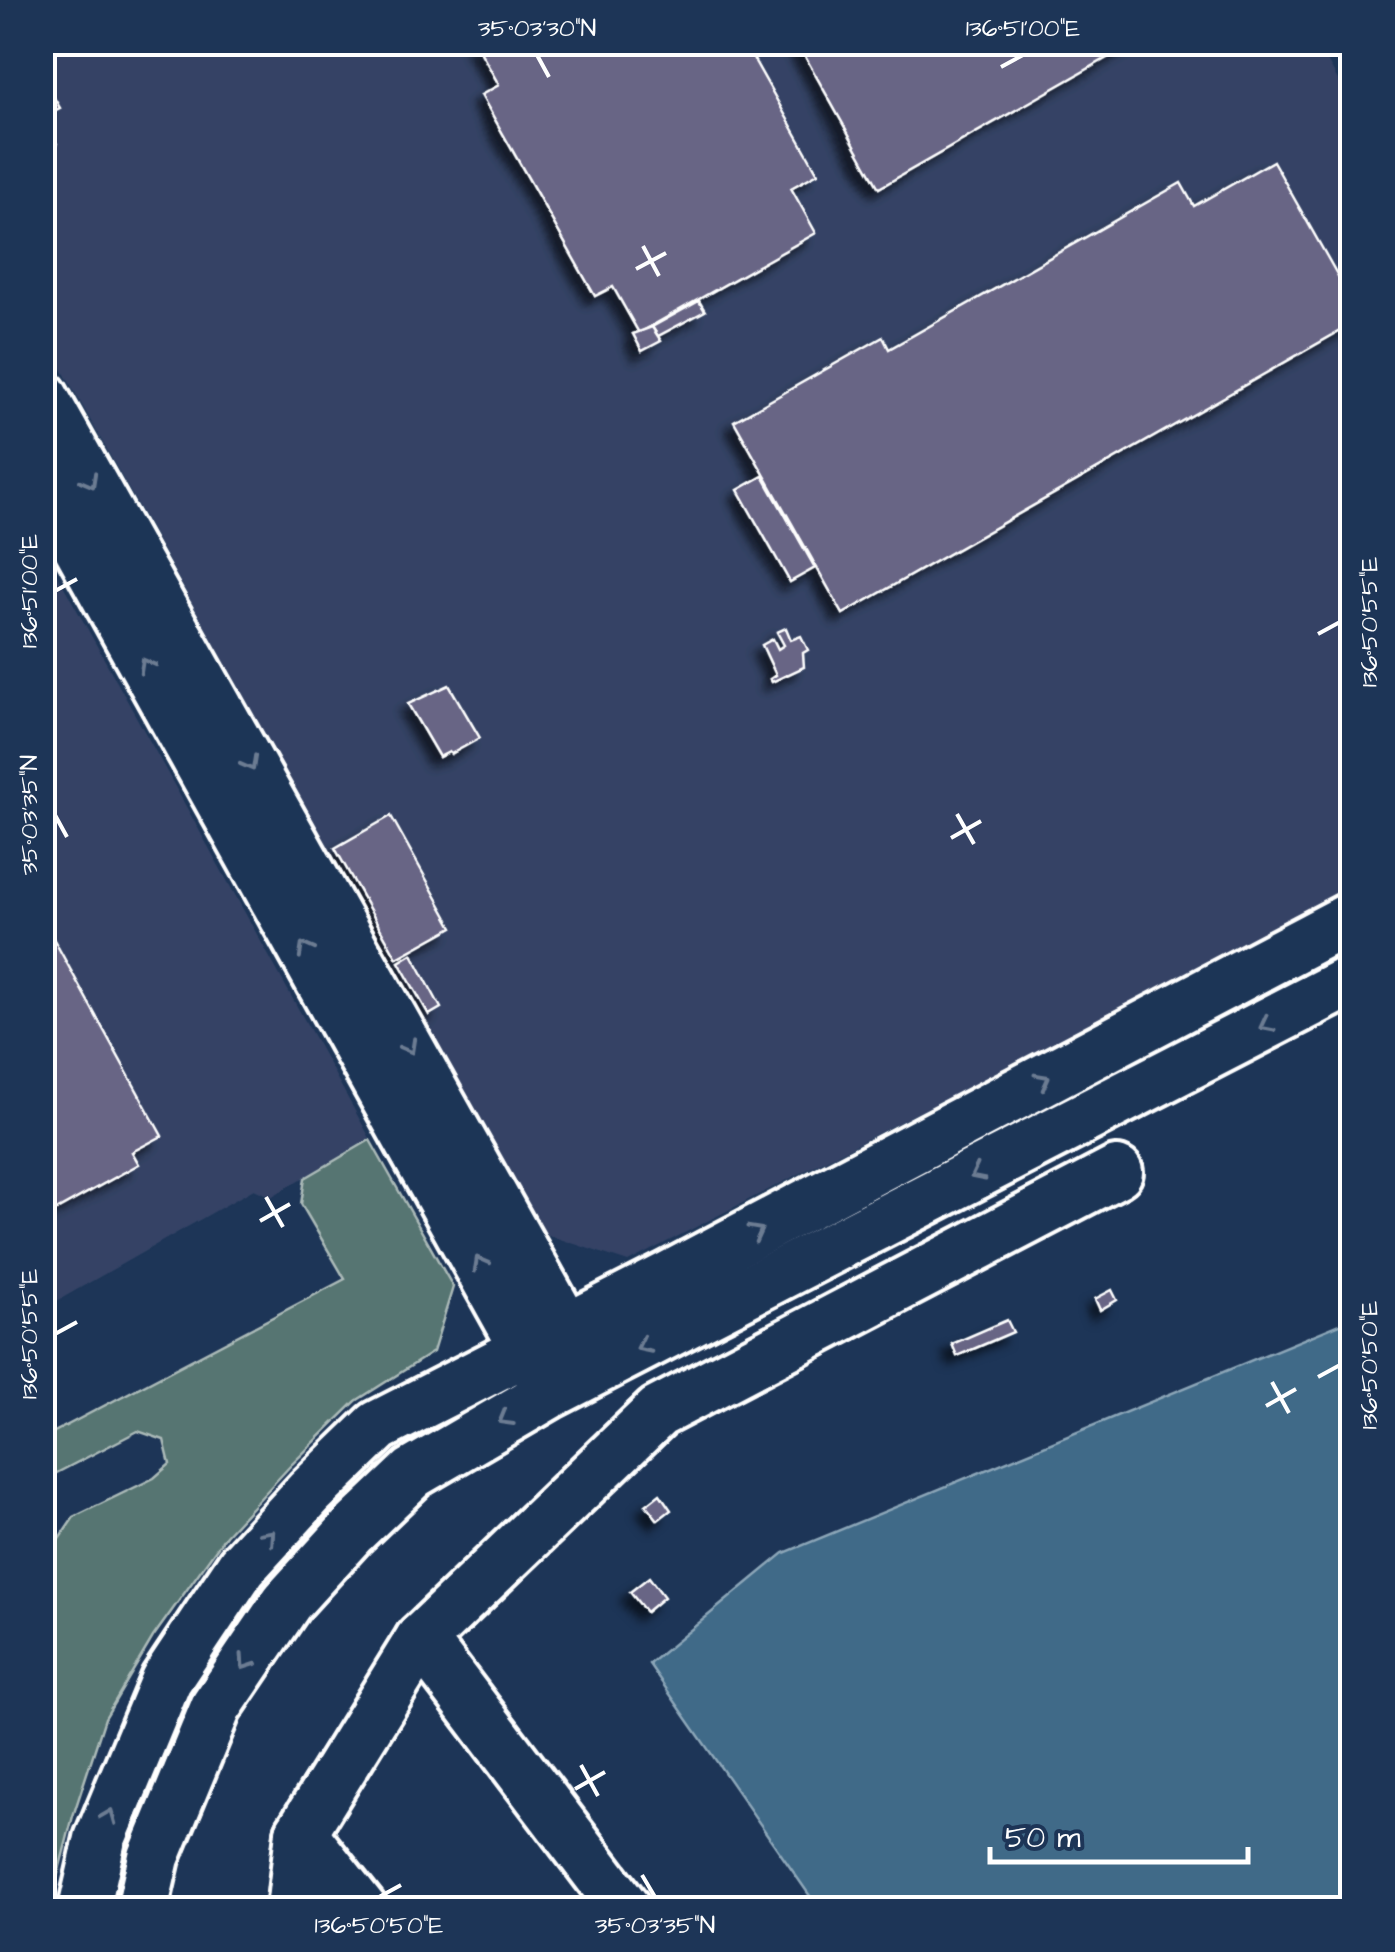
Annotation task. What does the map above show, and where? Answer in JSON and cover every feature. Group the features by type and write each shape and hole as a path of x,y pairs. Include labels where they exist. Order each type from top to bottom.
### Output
{"street":[{"path":"42,396 570,1383"},
{"path":"42,480 548,1338"},
{"path":"84,1910 100,1839 166,1680 242,1566 378,1426 670,1277 1352,917"},
{"path":"142,1910 154,1857 216,1707 288,1602 351,1532 413,1472 570,1383 1352,980"},
{"path":"292,1910 301,1832 421,1639 658,1412 1117,1172"},
{"path":"421,1639 626,1910"},
{"path":"301,1832 362,1910"}],"shaded area":[{"path":"42,43 1317,43 1352,105 1352,889 628,1262 542,1233 43,335"},
{"path":"42,547 370,1138 271,1197 254,1189 43,1309"},
{"path":"1352,1319 1352,1909 819,1909 649,1664 784,1553"}],"green space":[{"path":"370,1140 453,1287 433,1352 356,1401 292,1464 226,1535 153,1637 105,1718 73,1816 49,1909 43,1909 43,1554 53,1548 74,1517 154,1478 170,1464 164,1440 138,1431 43,1480 43,1438 345,1279 301,1204 305,1178"}],"building":[{"path":"475,42 744,42 818,173 791,188 816,233 639,333 613,287 595,296 481,95 499,85"},
{"path":"797,42 1135,42 879,188"},
{"path":"42,77 60,108 48,114 42,105"},
{"path":"42,119 57,144 42,153"},
{"path":"1273,161 1352,301 1352,324 843,614 734,421 883,337 889,349 1181,183 1194,206"},
{"path":"699,301 705,311 658,336 652,327"},
{"path":"652,327 661,341 642,351 633,334"},
{"path":"763,476 815,568 790,582 738,490"},
{"path":"786,628 791,640 801,636 808,650 803,653 804,667 772,682 770,679 776,675 762,645 773,639 778,649 784,645 777,632"},
{"path":"449,685 480,738 439,757 408,704"},
{"path":"391,816 453,927 397,958 335,848"},
{"path":"42,918 162,1136 132,1152 139,1164 42,1218"},
{"path":"412,954 441,1008 429,1015 399,962"},
{"path":"1112,1290 1117,1300 1100,1310 1095,1299"},
{"path":"1007,1320 1013,1332 957,1356 952,1344"},
{"path":"660,1494 671,1510 658,1520 646,1505"},
{"path":"649,1577 664,1597 646,1612 630,1592"},
{"path":"768,1895 779,1910 760,1910 757,1905"}]}
